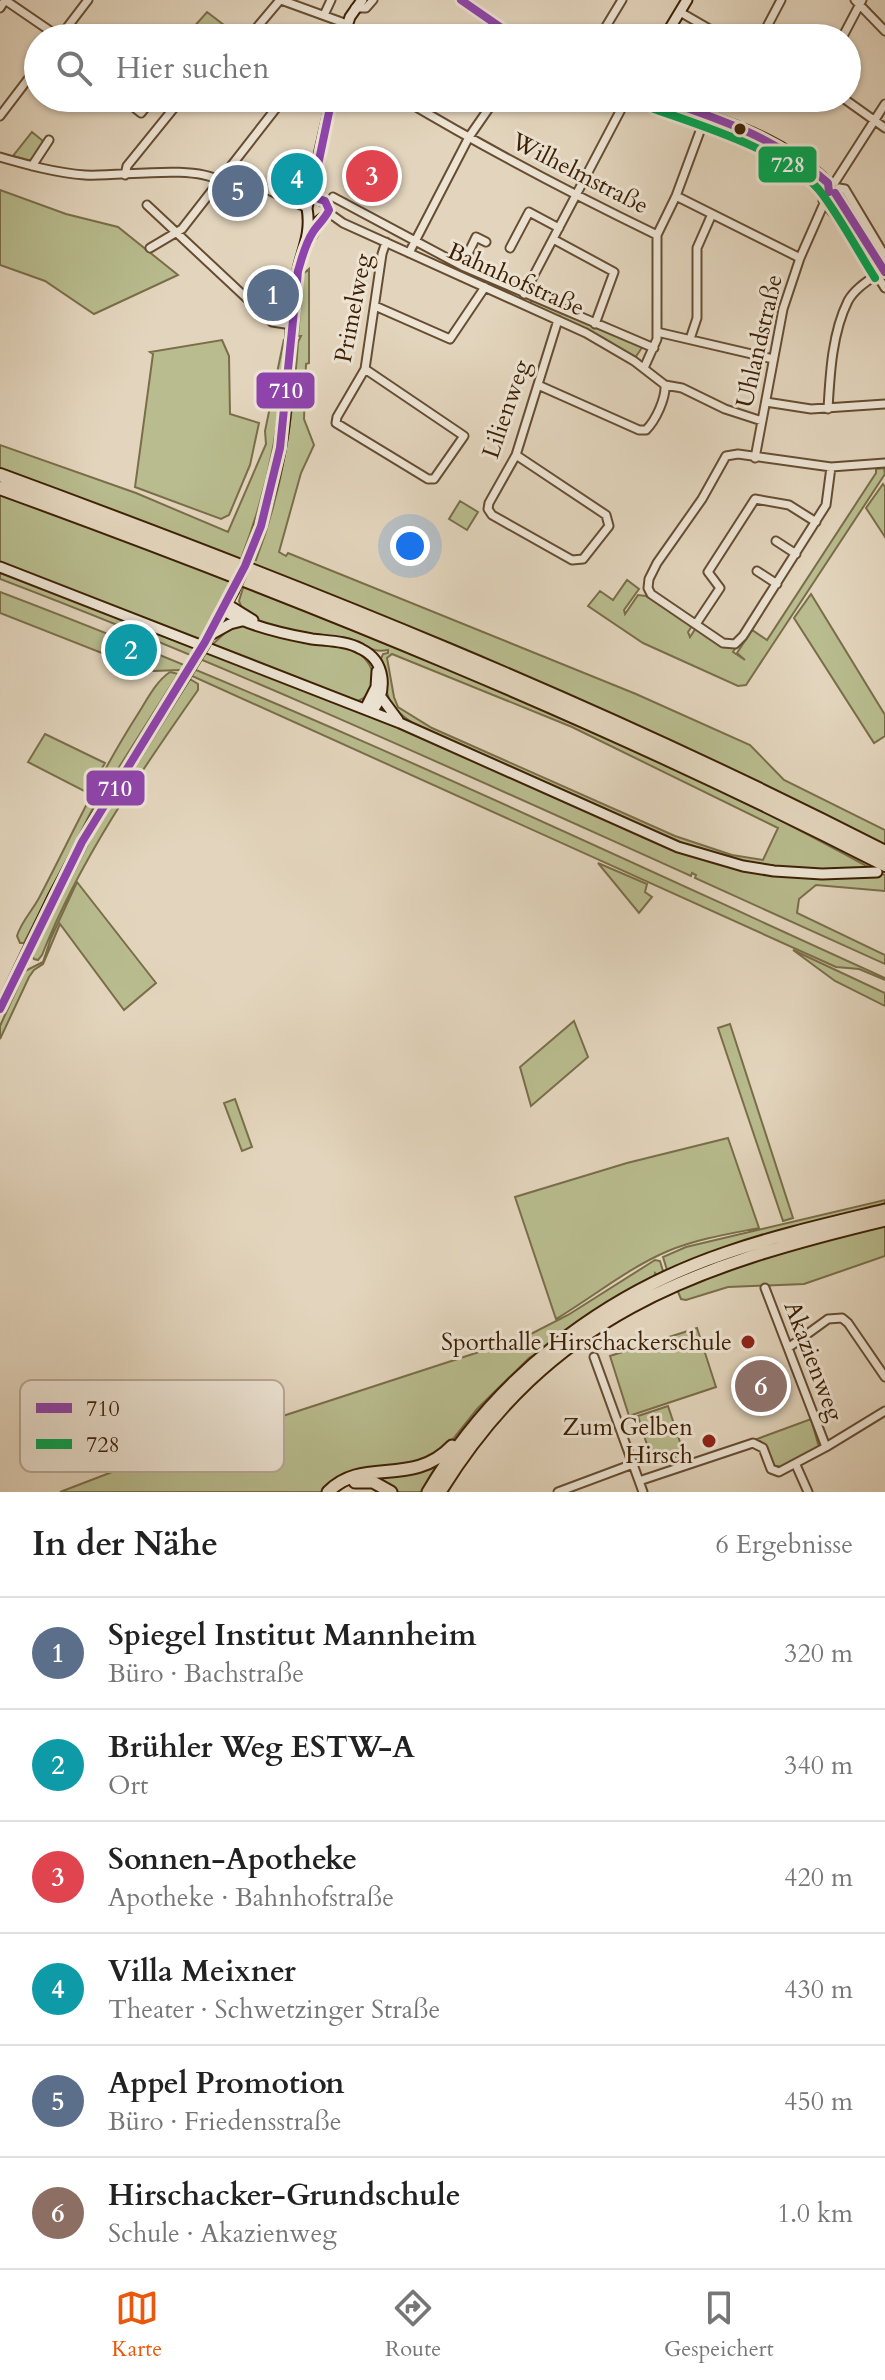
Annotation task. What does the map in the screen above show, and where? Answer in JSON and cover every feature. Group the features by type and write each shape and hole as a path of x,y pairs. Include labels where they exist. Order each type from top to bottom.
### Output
{"highway":[{"path":"0,475 277,579 524,680 657,740 883,863"},
{"path":"0,488 305,603 505,685 698,772 883,863"},
{"path":"428,1492 463,1439 500,1396 553,1347 587,1322 638,1291 724,1253 885,1210"},
{"path":"440,1492 473,1442 515,1395 573,1343 614,1316 663,1289 729,1262 797,1241 885,1220"},
{"path":"328,1492 354,1475 424,1466 463,1439"},
{"path":"337,1492 351,1483 366,1481 379,1484 391,1492"}],"main road":[{"path":"461,0 496,24"},
{"path":"673,24 687,0"},
{"path":"347,24 358,4"},
{"path":"0,1009 93,822 208,639 226,608 251,552 268,502 283,434 297,276 317,211 314,184 329,112"},
{"path":"698,112 785,148 815,169 831,190 880,273"},
{"path":"0,567 232,660 369,710 649,836 691,851 743,866 792,873 846,874 883,863"},
{"path":"226,608 242,621 287,634 353,646 368,654 377,664 383,681 381,697 369,710"},
{"path":"226,608 259,625"},
{"path":"208,639 230,624 242,621"},
{"path":"369,710 376,687 377,664"},
{"path":"381,697 400,723"}],"street":[{"path":"0,8 5,0 39,24"},
{"path":"70,24 88,0"},
{"path":"260,24 280,0 347,24"},
{"path":"324,15 331,0"},
{"path":"358,4 366,8 373,0"},
{"path":"607,24 622,0"},
{"path":"768,24 781,0"},
{"path":"848,24 859,1 885,31"},
{"path":"680,12 701,24"},
{"path":"0,116 24,84"},
{"name":"Uhlandstraße","path":"755,458 783,309 800,258 831,190 885,104"},
{"path":"861,110 885,128"},
{"path":"125,175 127,166 168,112"},
{"path":"150,248 176,233 189,221 273,112"},
{"name":"Wilhelmstraße","path":"425,112 576,195 657,235"},
{"path":"409,253 469,137 486,112"},
{"path":"521,303 620,112"},
{"path":"644,368 654,348 657,332 657,235 676,196 706,115"},
{"path":"32,166 49,140"},
{"path":"0,157 32,166 88,175 174,173 216,177 220,181"},
{"name":"Bahnhofstraße","path":"227,171 558,320 607,344 665,385 682,388 725,409 762,421"},
{"path":"885,256 845,189 831,190 851,234 880,273 885,288"},
{"path":"676,196 800,258"},
{"name":"Bahnhofstraße","path":"333,197 462,266 654,348"},
{"path":"147,205 272,322 292,325"},
{"path":"510,248 529,212 559,228"},
{"path":"690,339 697,318 697,248 712,214"},
{"path":"462,266 476,237 486,242"},
{"path":"553,239 614,272 595,324"},
{"name":"Primelweg","path":"365,369 464,436 438,475 428,479 336,423 365,369 386,242"},
{"path":"828,409 835,345 849,300 859,288 880,273"},
{"path":"375,306 450,339 485,287"},
{"name":"Lilienweg","path":"516,455 606,515 609,526 583,559 571,560 492,515 488,509 516,455 558,320"},
{"path":"657,332 773,359"},
{"path":"538,385 639,430 646,430 666,391 665,385"},
{"path":"766,402 811,409 885,404"},
{"path":"831,467 829,498 816,522 735,644 727,645 657,599 648,588 657,563 702,499 726,456 738,454 831,467 885,463"},
{"path":"696,624 720,588 708,572 755,499 789,505 816,522"},
{"path":"776,541 796,554"},
{"path":"757,571 777,584"},
{"name":"Akazienweg","path":"765,1288 826,1447"},
{"path":"788,1348 828,1319 842,1318 885,1377"},
{"path":"594,1357 643,1492"},
{"path":"639,1481 753,1443 763,1448 768,1466 774,1472 796,1465 885,1411"},
{"path":"558,1492 633,1464"},
{"path":"796,1465 808,1492"}],"green space":[{"path":"207,12 223,24 196,24"},
{"path":"32,132 44,145 31,161 13,156"},
{"path":"0,190 66,214 118,227 178,275 94,314 45,281 0,265"},
{"path":"309,269 309,363 306,364 304,419 314,445 301,473 279,552 636,694 750,745 784,780 885,830 885,845 777,791 559,691 337,598 0,468 0,445 136,493 228,532 266,444 265,431 284,339 280,404 273,448 257,513 242,556 256,560 273,507 285,453 301,336 298,336 303,274"},
{"path":"532,300 643,346 635,358 601,337 530,304"},
{"path":"222,340 229,356 230,414 259,423 250,465 229,515 221,519 135,487 153,354 150,352"},
{"path":"884,468 885,474 746,685 738,686 643,643 588,606 600,591 613,600 627,580 639,589 624,610 625,614 638,595 646,596 692,626 688,632 690,637 696,628 724,647 736,647 733,652 745,660 737,653 752,630 767,640 876,469"},
{"path":"883,484 885,487 885,537 866,508"},
{"path":"0,494 333,621 444,666 661,762 872,869 830,871 756,865 681,845 422,729 400,714 390,701 381,659 388,650 289,631 257,620 245,611 239,601 243,588 230,583 199,642 0,564","holes":["392,654 572,727 778,828 763,860 732,855 675,836 432,728 398,707 387,658"]},
{"path":"460,501 478,512 467,530 449,519"},
{"path":"0,571 422,737 684,853 705,860 847,877 885,875 885,891 816,885 799,899 797,913 885,955 885,964 695,878 696,875 692,873 691,876 347,722 174,648 0,579"},
{"path":"0,592 335,729 556,827 885,980 859,969 836,967 179,670 154,671 136,666 140,651 127,645 121,658 117,659 0,613"},
{"path":"811,594 885,715 885,736 874,743 794,618"},
{"path":"246,625 354,650 371,669 371,690 358,701 211,646 231,627"},
{"path":"170,672 178,674 92,810 24,943 20,943 17,936 21,926 39,898 110,761 151,693"},
{"path":"190,679 198,684 198,690 112,818 74,885 42,955 38,960 34,959 32,956 91,838"},
{"path":"45,734 105,763 88,793 28,762"},
{"path":"598,863 647,884 645,892 652,897 639,913"},
{"path":"77,882 156,983 124,1010 60,924 43,964 29,977 0,1039 0,1026 25,971 43,962"},
{"path":"793,950 885,993 885,1006 835,981"},
{"path":"574,1021 588,1057 531,1106 520,1067"},
{"path":"730,1024 793,1218 783,1221 718,1028"},
{"path":"235,1099 252,1147 242,1151 224,1103"},
{"path":"728,1138 759,1228 701,1240 668,1251 625,1274 556,1319 515,1197 627,1163"},
{"path":"885,1200 885,1206 658,1276 655,1273 654,1278 529,1358 477,1409 449,1444 431,1458 323,1492 60,1492 112,1472 284,1472 284,1416 525,1337 568,1315 655,1260 660,1261 663,1271 667,1270 663,1257 686,1247"},
{"path":"885,1223 885,1256 804,1284 728,1287 686,1300 681,1299 676,1287 721,1269"},
{"path":"697,1328 716,1387 629,1416 610,1356"},
{"path":"668,1406 684,1454 653,1464 638,1416"},
{"path":"811,1419 819,1447 781,1467 772,1465 764,1444 757,1439"},
{"path":"441,1460 422,1492 394,1492 364,1479 339,1485"}],"transit line":[{"name":"710","path":"461,0 496,24"},
{"name":"710","path":"0,1009 82,842 205,642 245,566 261,526 280,448 298,271 310,237 329,210 325,201 319,199 314,184 329,112"},
{"name":"728","path":"663,112 769,154 809,180 830,205 875,278"},
{"name":"710","path":"696,112 748,132 789,154 828,183 829,192"},
{"name":"710","path":"835,193 885,272"}],"place":[{"name":"Sonnen-Apotheke","path":"372,176"},
{"name":"Villa Meixner","path":"297,179"},
{"name":"Appel Promotion","path":"238,191"},
{"name":"Spiegel Institut Mannheim","path":"273,295"},
{"name":"Brühler Weg ESTW-A","path":"131,650"},
{"name":"Sporthalle Hirschackerschule","path":"748,1342"},
{"name":"Hirschacker-Grundschule","path":"761,1386"},
{"name":"Zum Gelben Hirsch","path":"709,1441"}]}
